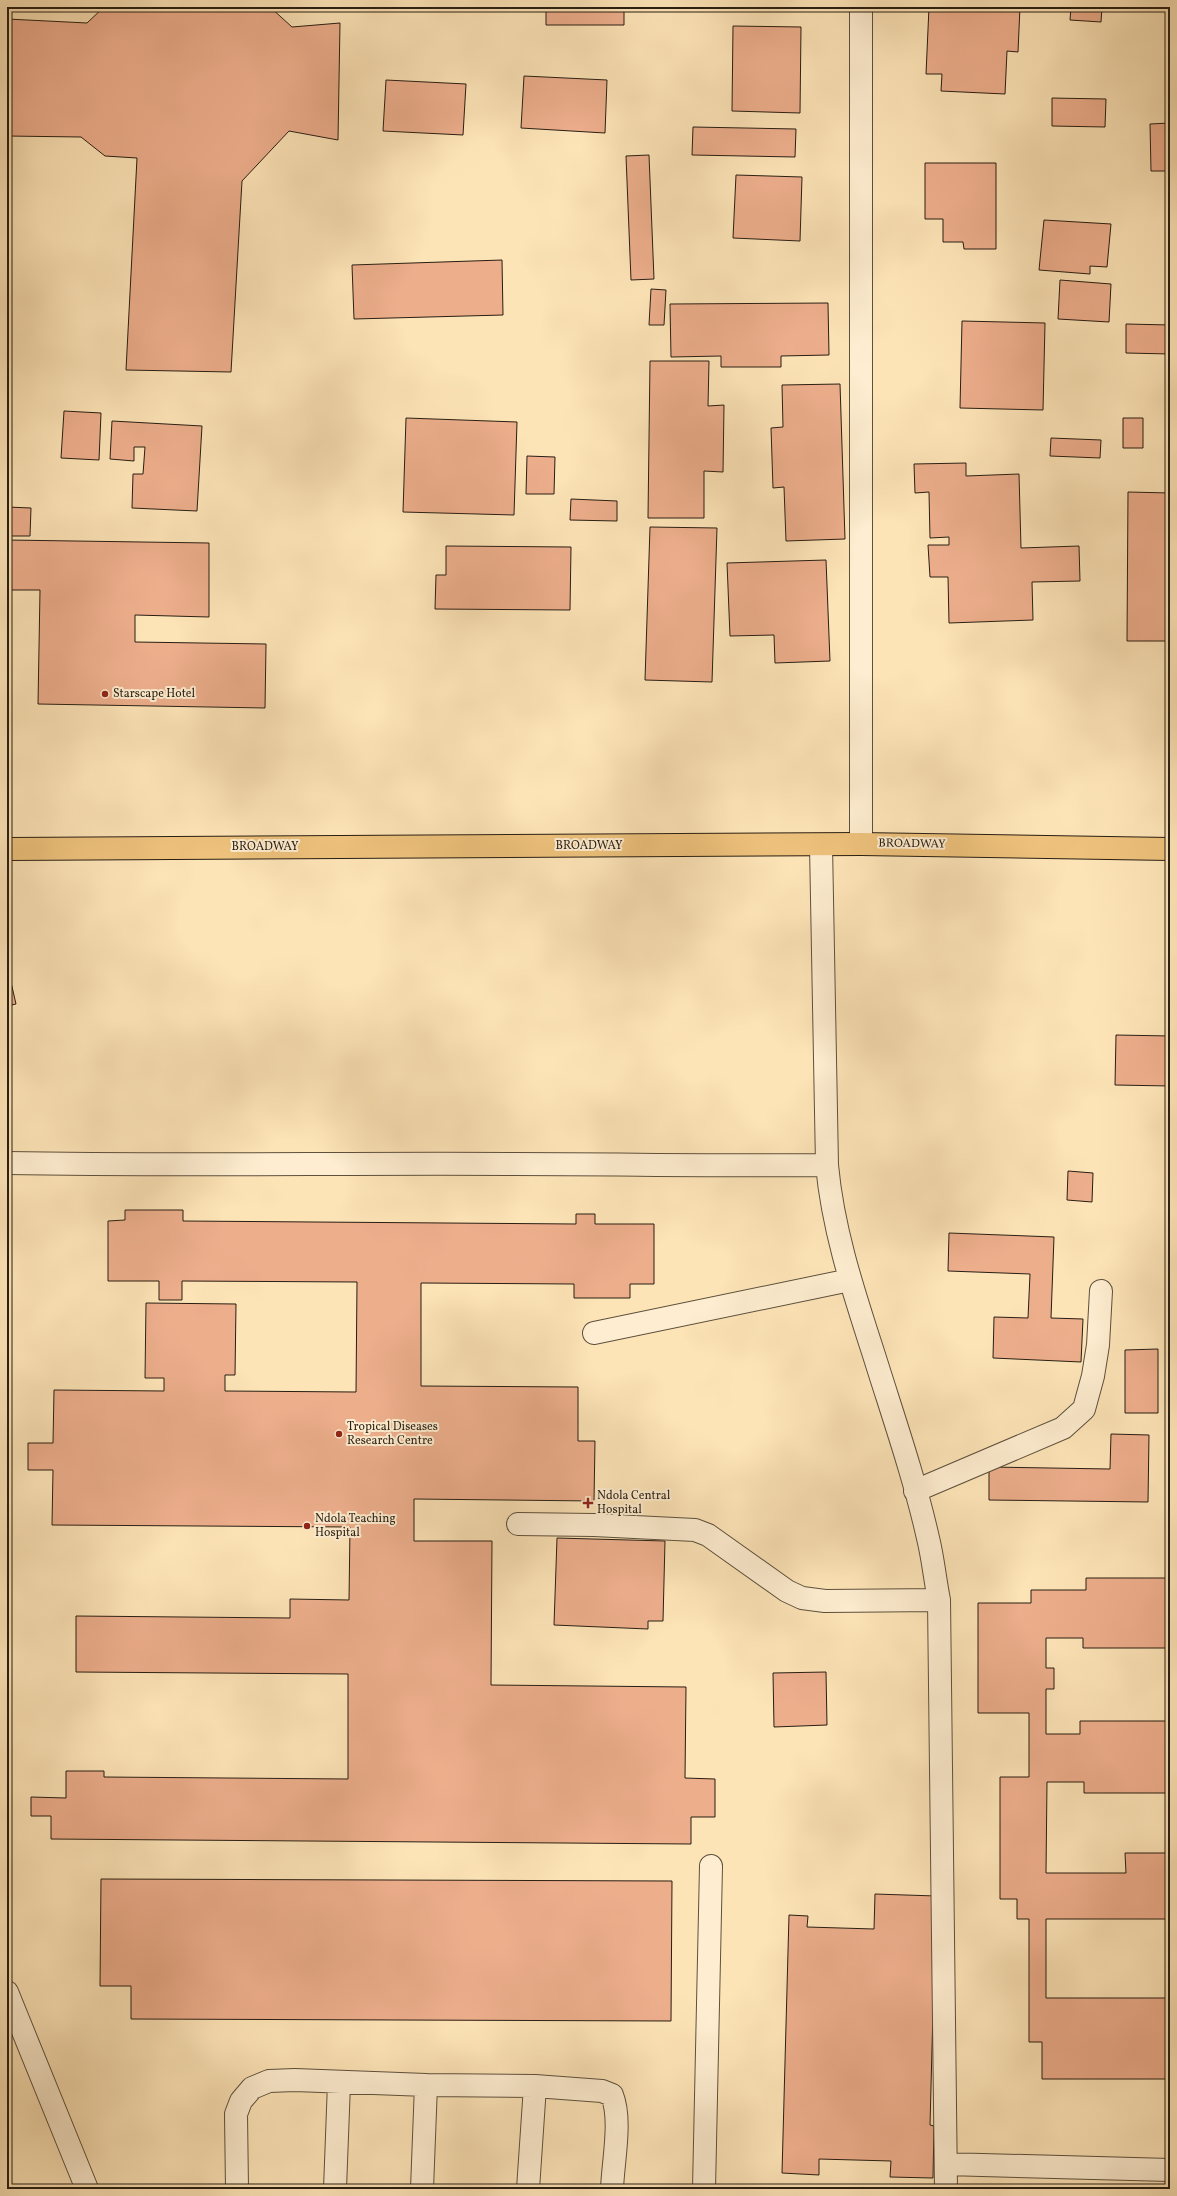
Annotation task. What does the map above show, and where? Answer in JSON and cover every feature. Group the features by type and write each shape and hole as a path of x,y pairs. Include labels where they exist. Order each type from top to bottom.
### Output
{"main road":[{"name":"BROADWAY","path":"7,849 861,844 1170,849"}],"street":[{"path":"861,7 861,844"},
{"path":"821,845 827,1165 835,1225 850,1280 915,1491 928,1538 939,1600 946,2189"},
{"path":"7,1163 156,1166 507,1164 678,1166 827,1165"},
{"path":"594,1333 850,1280"},
{"path":"915,1491 1063,1428 1084,1409 1093,1376 1098,1346 1101,1291"},
{"path":"518,1524 594,1525 695,1530 708,1535 787,1590 802,1598 825,1601 939,1600"},
{"path":"704,2189 711,1866"},
{"path":"7,1992 88,2189"},
{"path":"237,2189 236,2114 241,2101 252,2088 269,2081 295,2080 339,2083 535,2086 602,2090 612,2095 616,2105 612,2189"},
{"path":"335,2189 339,2083"},
{"path":"422,2189 426,2085"},
{"path":"528,2189 535,2086"},
{"path":"946,2164 1170,2170"}],"building":[{"path":"104,7 270,7 292,27 340,23 338,140 289,131 242,181 231,372 126,370 137,158 105,156 81,137 7,136 7,19 87,23"},
{"path":"546,7 624,7 624,25 546,25"},
{"path":"929,7 1020,7 1018,52 1007,51 1005,94 941,91 942,74 926,74"},
{"path":"1071,7 1102,7 1101,22 1070,20"},
{"path":"733,26 801,27 800,113 732,111"},
{"path":"524,76 607,80 605,133 521,128"},
{"path":"386,80 466,84 463,135 383,131"},
{"path":"1052,98 1106,99 1105,127 1052,126"},
{"path":"1170,123 1170,171 1151,171 1150,124"},
{"path":"693,127 796,129 795,157 692,155"},
{"path":"649,155 654,279 631,280 626,156"},
{"path":"925,163 996,163 996,249 964,249 963,242 943,242 943,219 925,219"},
{"path":"736,175 802,177 800,241 733,238"},
{"path":"1044,220 1111,224 1107,267 1090,266 1090,274 1039,270"},
{"path":"502,260 503,315 354,319 352,265"},
{"path":"1060,280 1111,284 1109,322 1058,319"},
{"path":"651,289 666,290 664,325 649,325"},
{"path":"828,303 829,355 781,356 781,367 721,367 721,356 671,357 670,304"},
{"path":"962,321 1045,323 1043,410 960,408"},
{"path":"1126,324 1170,325 1170,354 1126,353"},
{"path":"650,361 709,361 708,406 724,405 723,472 704,471 704,518 648,518"},
{"path":"840,384 845,539 786,541 784,487 773,488 771,428 783,427 782,385"},
{"path":"64,411 101,413 99,460 61,458"},
{"path":"406,418 517,422 514,515 403,512"},
{"path":"1123,418 1143,418 1143,448 1123,448"},
{"path":"112,421 202,426 197,511 132,508 133,474 143,474 145,447 134,447 134,461 110,459"},
{"path":"1051,438 1101,440 1100,458 1050,456"},
{"path":"527,456 555,457 554,494 526,494"},
{"path":"966,463 966,476 1019,474 1021,548 1079,546 1080,581 1032,582 1033,620 949,623 948,577 930,577 928,545 949,545 949,537 930,538 929,492 915,493 914,464"},
{"path":"1128,492 1170,493 1170,641 1127,641"},
{"path":"571,499 617,501 617,521 570,520"},
{"path":"7,507 31,508 30,536 7,536"},
{"path":"650,527 717,528 712,682 645,680"},
{"path":"7,540 209,543 209,617 135,615 135,642 266,644 265,708 38,704 40,590 7,590"},
{"path":"446,546 571,547 570,610 435,609 436,575 446,575"},
{"path":"826,560 830,661 775,663 774,635 730,636 727,563"},
{"path":"7,965 16,1004 7,1006"},
{"path":"1116,1035 1170,1036 1170,1086 1115,1085"},
{"path":"1068,1171 1093,1173 1092,1202 1067,1200"},
{"name":"Ndola Teaching Hospital","path":"125,1210 183,1210 183,1221 576,1224 576,1214 595,1214 595,1224 654,1224 654,1284 630,1284 630,1298 574,1298 574,1284 421,1283 421,1386 578,1387 578,1441 595,1441 594,1501 414,1499 414,1541 492,1541 491,1685 686,1687 685,1778 715,1779 715,1817 691,1817 691,1844 51,1839 51,1816 31,1816 31,1797 66,1798 66,1771 104,1771 104,1777 348,1779 348,1674 76,1672 76,1616 290,1618 290,1599 349,1600 350,1527 52,1525 53,1470 28,1470 28,1443 53,1443 54,1390 164,1391 164,1378 145,1378 146,1303 236,1304 235,1375 225,1375 225,1391 356,1392 357,1282 182,1281 182,1300 159,1300 159,1281 108,1281 108,1221 125,1220"},
{"path":"949,1233 1054,1237 1051,1318 1083,1319 1081,1362 993,1358 994,1317 1028,1318 1030,1274 948,1271"},
{"path":"1158,1349 1158,1413 1125,1413 1125,1350"},
{"path":"1111,1434 1149,1435 1148,1502 989,1500 989,1467 1110,1469"},
{"path":"557,1538 665,1541 663,1621 648,1621 648,1629 554,1625"},
{"path":"1086,1578 1170,1578 1170,1648 1083,1648 1083,1638 1046,1638 1046,1668 1054,1668 1054,1689 1046,1689 1046,1734 1080,1734 1080,1721 1170,1721 1170,1793 1084,1793 1084,1782 1047,1782 1046,1873 1126,1873 1125,1853 1170,1853 1170,1919 1046,1919 1046,1998 1170,1998 1170,2079 1042,2079 1042,2042 1029,2042 1029,1919 1017,1919 1017,1899 1000,1899 1000,1777 1029,1777 1029,1713 978,1713 978,1603 1031,1603 1031,1590 1086,1590"},
{"path":"826,1672 827,1725 774,1727 773,1673"},
{"path":"101,1879 672,1881 671,2021 131,2019 131,1986 100,1986"},
{"path":"875,1894 936,1896 930,2125 934,2126 933,2178 890,2177 891,2161 819,2159 819,2175 782,2173 789,1915 808,1916 807,1927 874,1929"}],"place":[{"name":"Starscape Hotel","path":"105,694"},
{"name":"Tropical Diseases Research Centre","path":"339,1434"},
{"name":"Ndola Central Hospital","path":"588,1503"},
{"name":"Ndola Teaching Hospital","path":"307,1526"}]}
